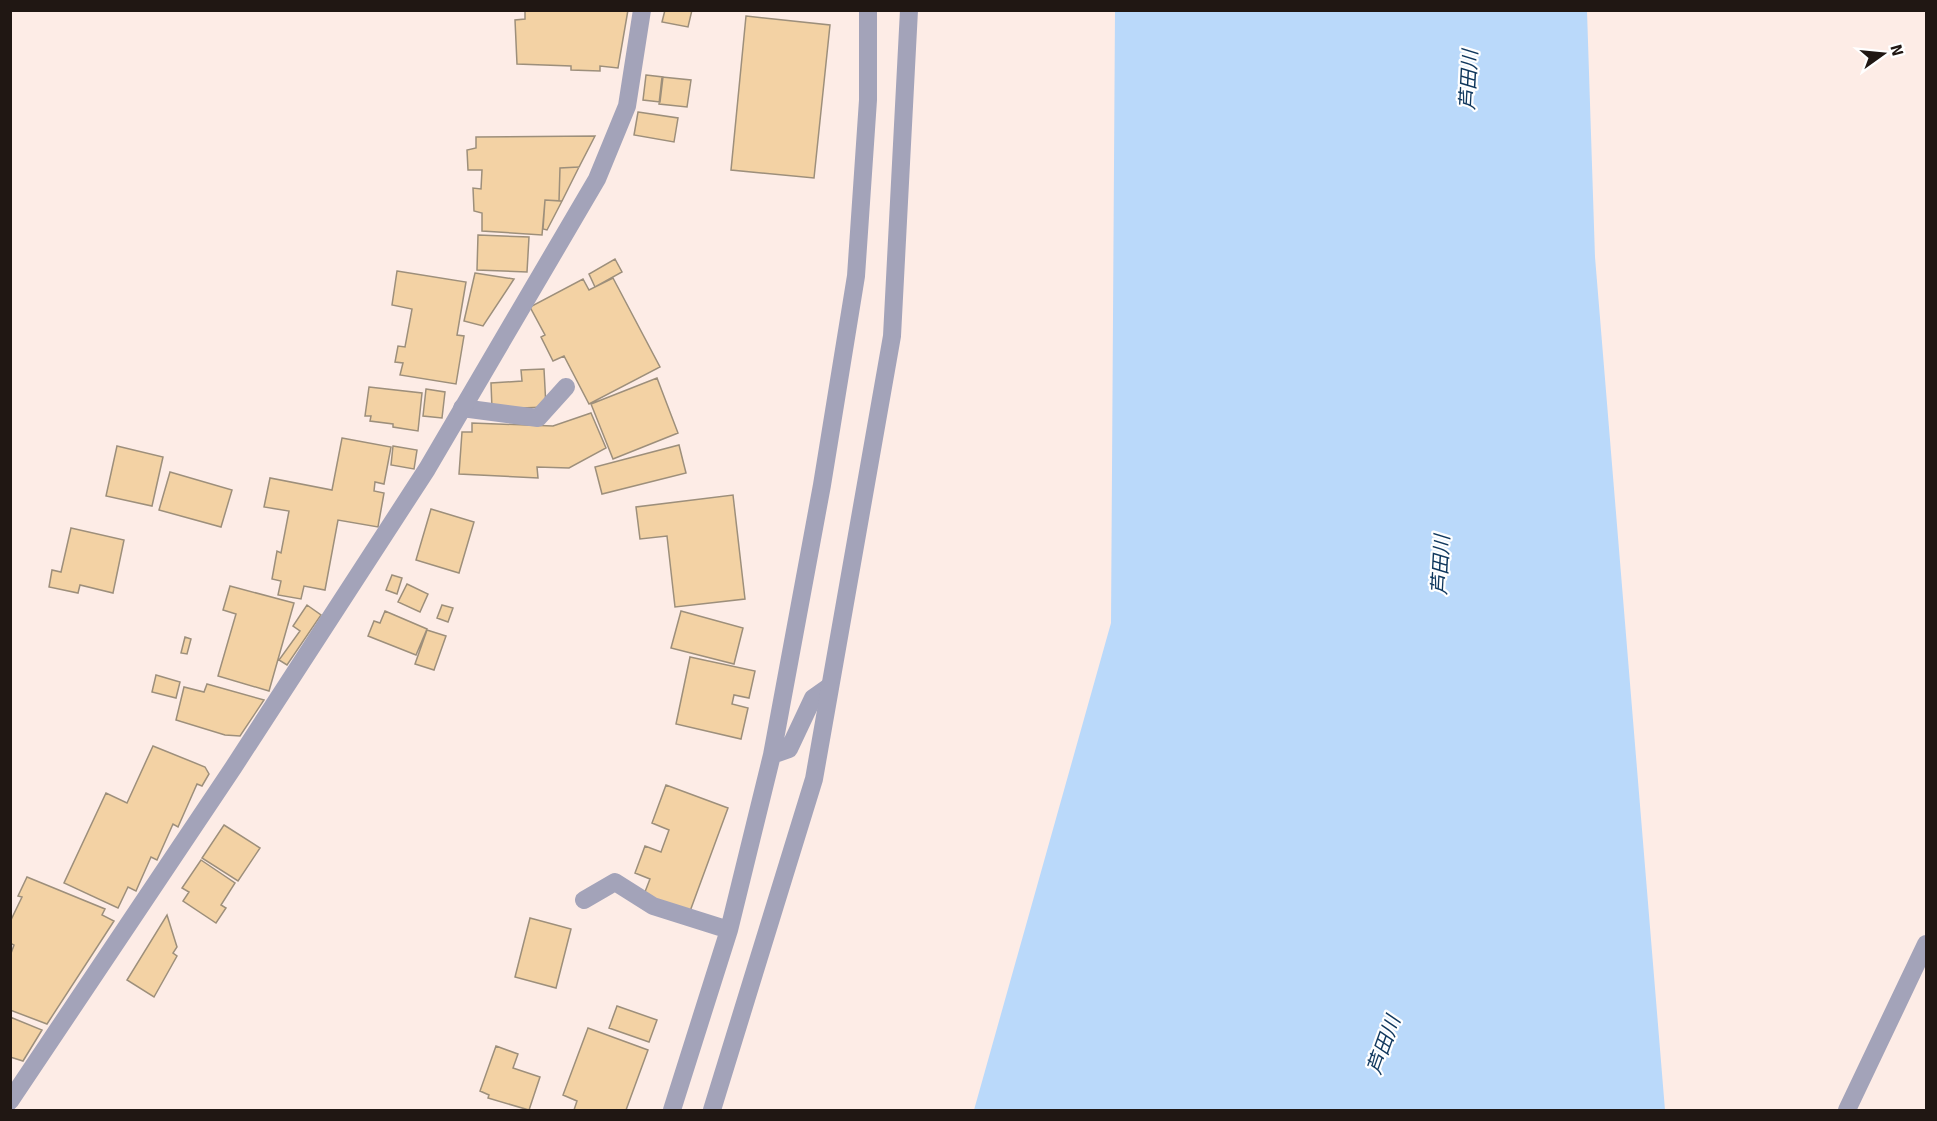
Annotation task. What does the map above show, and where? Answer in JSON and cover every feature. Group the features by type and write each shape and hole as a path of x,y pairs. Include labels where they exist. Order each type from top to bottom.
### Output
{"street":[{"path":"10,1101 246,748 427,469 597,178 627,106 642,10"},
{"path":"672,1110 729,930 772,755 822,485 856,276 868,100 868,10"},
{"path":"712,1110 814,779 891,336 909,10"},
{"path":"462,408 538,418 566,387"},
{"path":"772,755 789,749 813,698 830,686"},
{"path":"584,900 615,882 653,906 729,930"},
{"path":"1847,1110 1926,944"}],"water":[{"name":"芦田川","path":"1115,11 1587,11 1595,257 1665,1110 974,1110 1111,623"}],"building":[{"path":"525,10 628,10 618,68 600,66 600,71 571,70 571,66 517,64 515,20 525,19"},
{"path":"665,10 692,10 688,27 662,22"},
{"path":"746,16 830,25 814,178 731,170"},
{"path":"646,75 663,77 660,102 643,100"},
{"path":"662,77 691,80 687,107 659,104"},
{"path":"638,112 678,118 674,142 634,135"},
{"path":"595,136 579,167 560,168 559,201 545,200 542,235 482,231 482,213 474,211 473,188 481,189 482,170 468,170 467,150 476,148 476,137"},
{"path":"579,167 562,201 559,201 560,168"},
{"path":"545,200 562,201 547,230 543,229"},
{"path":"478,235 529,237 527,272 477,270"},
{"path":"615,259 622,272 595,287 589,274"},
{"path":"397,271 466,282 457,335 464,336 456,384 400,375 403,363 395,362 398,346 405,347 412,309 392,305"},
{"path":"475,273 514,279 483,326 464,321"},
{"path":"613,278 660,367 589,404 564,356 553,361 541,337 545,335 530,307 583,279 589,290"},
{"path":"544,369 546,407 492,409 491,383 522,381 521,370"},
{"path":"657,378 678,433 613,459 591,404"},
{"path":"369,387 422,393 418,431 370,421 371,416 365,416"},
{"path":"426,389 445,392 442,418 423,416"},
{"path":"591,413 606,448 569,468 537,467 538,478 459,474 462,432 472,432 472,423 553,426"},
{"path":"342,438 391,447 384,484 375,482 374,491 384,493 378,527 338,520 325,590 304,586 301,599 278,595 281,581 272,579 277,551 281,553 289,511 264,507 270,478 332,490"},
{"path":"679,445 686,473 602,494 595,467"},
{"path":"117,446 163,457 152,506 106,496"},
{"path":"393,446 417,450 414,469 391,465"},
{"path":"170,472 232,490 221,527 159,510"},
{"path":"733,495 745,599 675,607 667,536 640,539 636,507"},
{"path":"431,509 474,522 459,573 416,560"},
{"path":"71,528 124,540 113,593 80,585 78,593 49,587 52,570 61,572"},
{"path":"392,575 402,578 397,594 386,590"},
{"path":"407,584 428,594 420,612 398,602"},
{"path":"230,586 294,603 269,691 218,676 236,614 223,610"},
{"path":"307,605 321,615 287,665 279,660 300,631 293,626"},
{"path":"442,605 453,608 448,622 437,618"},
{"path":"385,611 427,629 416,655 368,636 374,621 380,623"},
{"path":"681,611 743,628 734,664 671,648"},
{"path":"427,630 446,636 434,670 415,664"},
{"path":"185,637 191,639 187,654 181,653"},
{"path":"690,657 755,671 749,698 734,695 732,704 748,708 741,739 676,724"},
{"path":"156,675 180,682 176,698 152,692"},
{"path":"207,684 264,700 240,736 225,735 176,720 184,687 204,692"},
{"path":"153,746 205,767 209,774 202,786 197,784 178,827 173,824 157,860 151,857 136,891 128,887 118,908 64,883 106,793 127,803"},
{"path":"666,785 728,808 689,914 643,897 650,879 635,873 645,846 661,852 669,830 652,823"},
{"path":"224,825 260,848 238,881 202,858"},
{"path":"201,860 235,883 221,905 226,908 216,923 183,901 189,892 182,888"},
{"path":"27,877 105,909 102,915 114,921 47,1024 10,1010 10,956 14,945 10,943 10,922 22,897 18,896"},
{"path":"167,915 177,947 173,953 177,956 154,997 127,980"},
{"path":"530,918 571,929 556,988 515,977"},
{"path":"617,1006 657,1020 649,1042 609,1028"},
{"path":"10,1017 42,1030 23,1061 10,1057"},
{"path":"588,1028 648,1050 626,1110 574,1110 577,1101 563,1095"},
{"path":"496,1046 518,1054 513,1068 540,1077 529,1110 488,1098 489,1095 480,1091"}]}
